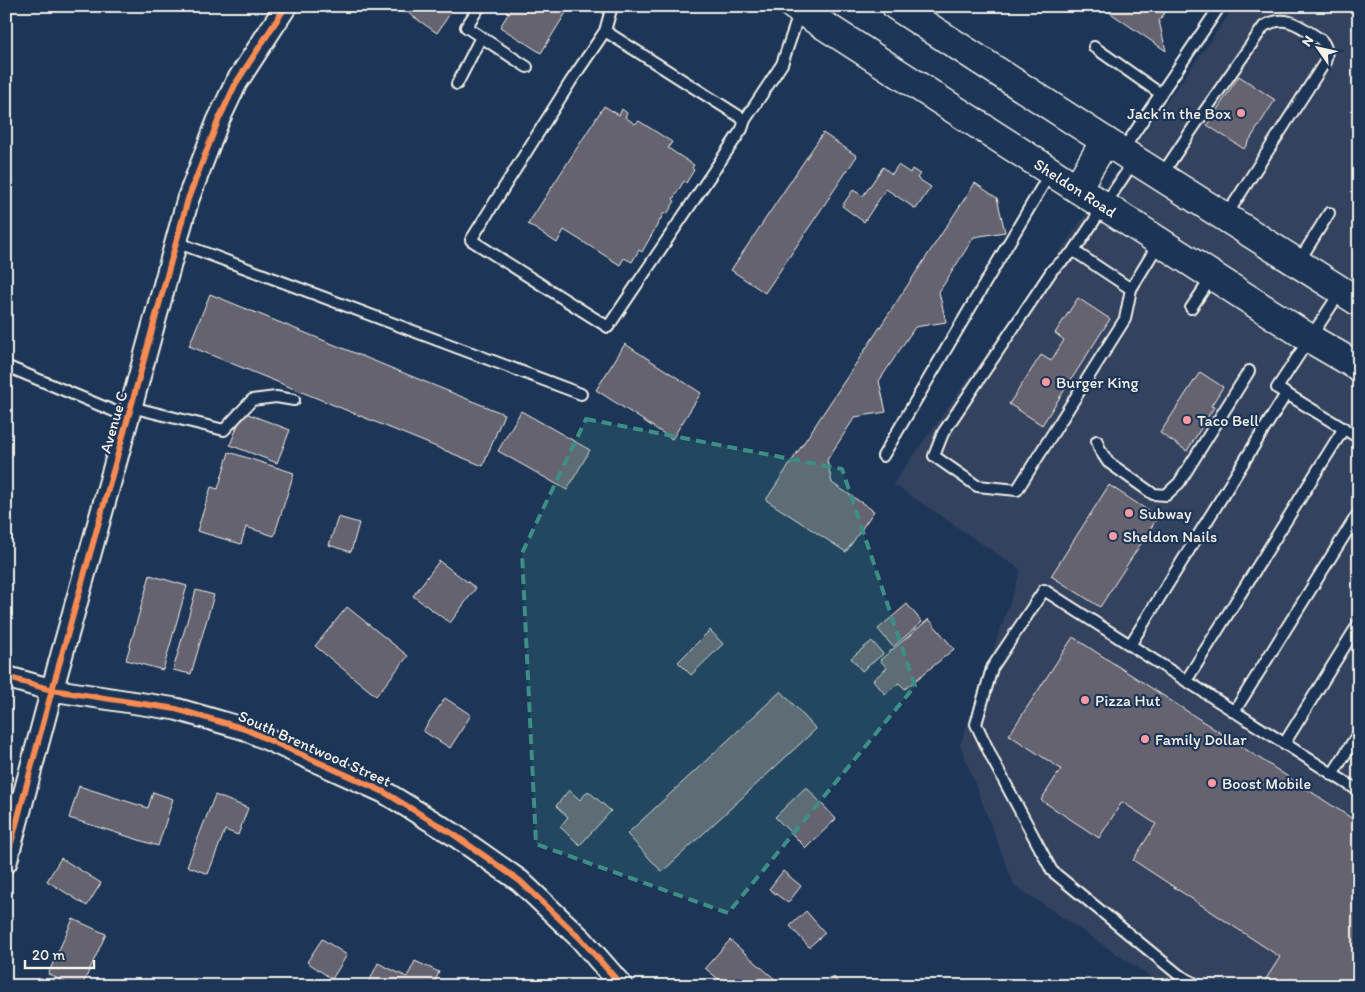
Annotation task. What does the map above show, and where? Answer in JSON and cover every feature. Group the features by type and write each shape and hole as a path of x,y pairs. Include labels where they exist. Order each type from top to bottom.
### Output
{"main road":[{"path":"896,6 1350,297"},
{"name":"Sheldon Road","path":"799,8 1103,206 1309,338 1359,367"},
{"path":"1077,188 1120,151"}],"street":[{"name":"Avenue C","path":"6,862 188,199 218,121 236,83 286,6"},
{"name":"South Brentwood Street","path":"6,678 52,690 176,709 245,729 384,792 453,834 520,880 581,939 622,986"}],"lane":[{"path":"480,6 466,27 527,67"},
{"path":"612,6 605,31 571,81 471,240 608,327 742,129 745,120 782,64 799,8"},
{"path":"1160,242 1131,289 1125,319 1017,490 977,486 934,456 943,433 1053,269 1074,251 1103,206 1120,151 1220,6"},
{"path":"1161,177 1264,26 1272,22 1288,20 1320,39 1324,42 1327,50 1325,62 1225,218"},
{"path":"605,31 745,120"},
{"path":"457,84 481,38"},
{"path":"1094,47 1160,94"},
{"path":"883,456 1051,172"},
{"path":"1298,264 1329,213"},
{"path":"176,242 580,394"},
{"path":"1074,251 1131,289"},
{"path":"1191,308 1213,276"},
{"path":"1350,297 1309,338 1277,388 1359,438"},
{"path":"6,366 130,412 224,430 252,400 276,397 294,400"},
{"path":"1097,441 1100,450 1108,462 1153,494 1166,495 1179,483 1249,371"},
{"path":"1130,645 1286,394"},
{"path":"1186,682 1344,428"},
{"path":"1234,712 1359,512"},
{"path":"1199,986 1179,975 1052,871 976,724 992,668 1044,590 1359,791"},
{"path":"1284,744 1359,623"},
{"path":"1332,774 1359,732"}],"highlighted area":[{"path":"586,419 842,469 915,686 728,913 536,844 522,553"}],"shaded area":[{"path":"1235,6 1359,6 1359,986 1164,986 1014,885 960,745 1021,570 893,484"}],"building":[{"path":"398,6 455,6 437,33"},
{"path":"513,6 570,6 541,53 500,27"},
{"path":"1100,6 1169,6 1159,21 1166,51"},
{"name":"Jack in the Box","path":"1239,76 1275,100 1244,149 1207,125"},
{"path":"604,106 619,115 622,109 627,113 625,117 635,124 639,121 672,142 668,148 694,165 692,168 694,170 686,183 684,181 673,199 675,201 667,214 664,213 642,252 639,250 632,262 624,258 620,265 564,230 557,243 528,224"},
{"path":"823,133 857,156 765,293 731,270"},
{"path":"898,165 910,173 912,169 920,174 917,178 931,187 916,209 886,189 864,222 842,206 853,190 863,196 883,167 892,174"},
{"path":"975,183 997,198 1005,232 974,237 939,292 946,322 915,327 879,381 886,412 855,417 827,460 832,483 874,511 846,552 766,500"},
{"path":"210,294 504,414 483,466 189,346"},
{"name":"Burger King","path":"1078,298 1110,319 1042,425 1009,404 1041,355 1051,361 1064,340 1055,333"},
{"path":"625,344 701,393 672,439 596,390"},
{"name":"Taco Bell","path":"1200,372 1223,387 1211,406 1214,407 1187,451 1160,433"},
{"path":"521,411 590,450 567,490 498,451"},
{"path":"243,412 290,430 277,463 230,445"},
{"path":"229,452 294,473 274,536 246,527 241,544 197,531 211,487 218,489"},
{"path":"1109,485 1158,517 1100,607 1051,576"},
{"path":"338,517 359,523 351,552 329,545"},
{"path":"439,561 476,588 450,623 413,596"},
{"path":"150,575 187,586 163,670 126,660"},
{"path":"196,590 214,595 191,674 173,670"},
{"path":"907,604 922,622 893,647 878,629"},
{"path":"347,607 408,656 376,696 315,646"},
{"path":"929,619 954,649 905,689 899,683 885,694 873,680 887,668 880,660"},
{"path":"710,630 723,644 691,675 678,662"},
{"path":"1073,637 1359,823 1359,986 1263,986 1280,957 1133,860 1156,824 1122,802 1099,838 1041,800 1061,769 1009,735"},
{"path":"872,641 883,654 862,671 851,658"},
{"path":"781,691 816,729 662,872 627,834"},
{"path":"445,698 471,715 450,748 423,731"},
{"path":"79,786 148,808 153,792 173,799 158,846 69,818"},
{"path":"806,787 836,819 806,848 775,817"},
{"path":"569,790 580,800 588,791 611,811 580,845 560,827 568,817 556,806"},
{"path":"215,795 248,808 238,835 225,830 208,874 187,866"},
{"path":"61,858 101,883 87,906 47,881"},
{"path":"783,871 801,886 788,903 769,889"},
{"path":"806,911 825,933 809,947 790,926"},
{"path":"73,919 106,934 82,986 73,986 48,974"},
{"path":"322,939 347,955 332,979 307,962"},
{"path":"730,940 777,981 774,986 719,986 722,982 705,968"},
{"path":"415,961 439,972 433,986 367,986 378,963 407,977"},
{"path":"834,977 840,986 822,986"}],"cycle path":[{"path":"6,862 188,199 218,121 236,83 286,6"},
{"path":"6,677 52,690 176,709 245,729 384,792 453,834 520,881 581,939 622,986"}],"place":[{"name":"Jack in the Box","path":"1241,113"},
{"name":"Burger King","path":"1046,382"},
{"name":"Taco Bell","path":"1187,420"},
{"name":"Subway","path":"1129,513"},
{"name":"Sheldon Nails","path":"1113,536"},
{"name":"Pizza Hut","path":"1085,700"},
{"name":"Family Dollar","path":"1145,739"},
{"name":"Boost Mobile","path":"1212,783"}]}
